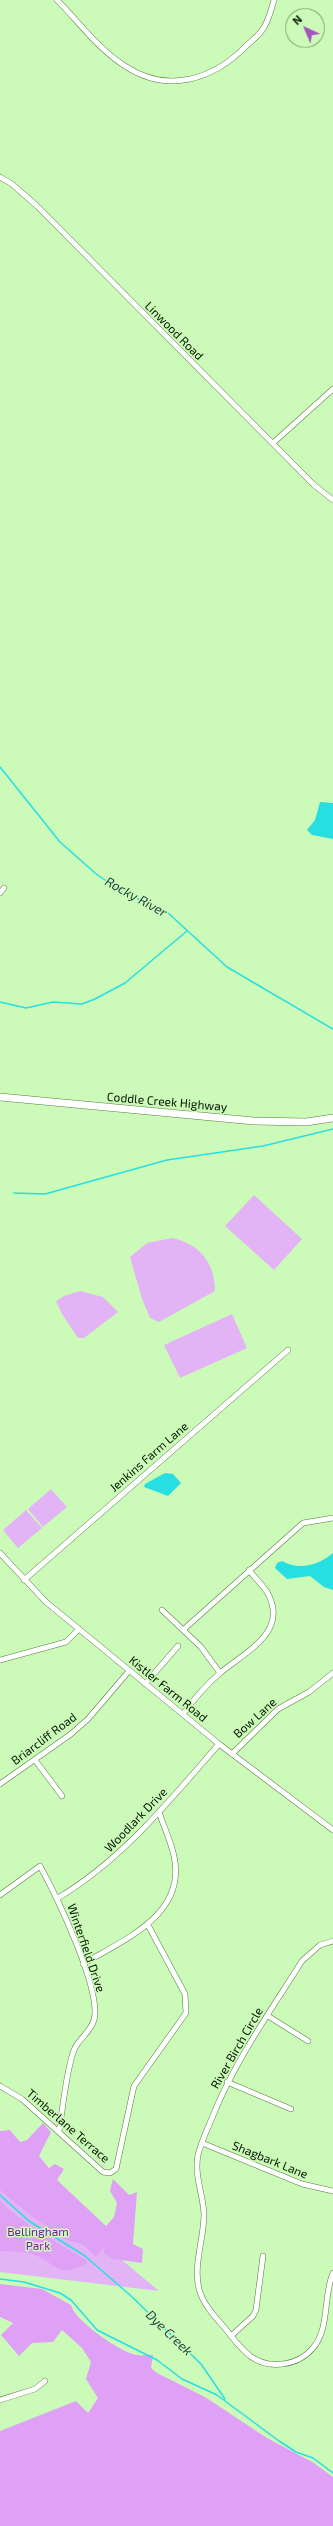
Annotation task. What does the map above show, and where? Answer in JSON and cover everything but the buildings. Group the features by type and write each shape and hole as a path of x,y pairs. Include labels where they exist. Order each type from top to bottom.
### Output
{"main road":[{"name":"Coddle Creek Highway","path":"0,1097 254,1121 306,1122 333,1118"}],"street":[{"path":"57,0 86,32 120,63 146,76 167,80 192,80 204,76 230,61 262,30 274,0"},
{"name":"Linwood Road","path":"0,177 12,184 37,206 314,485 333,500"},
{"path":"273,443 333,389"},
{"name":"Jenkins Farm Lane","path":"24,1580 288,1350"},
{"path":"183,1630 303,1523 333,1518"},
{"name":"Kistler Farm Road","path":"0,1553 46,1602 80,1628 129,1671 219,1744 333,1830"},
{"path":"183,1714 197,1695 220,1673 262,1641 271,1625 272,1613 267,1592 249,1570"},
{"path":"162,1610 204,1651 220,1673"},
{"path":"0,1660 66,1642 80,1628"},
{"path":"145,1684 178,1646"},
{"name":"Briarcliff Road","path":"0,1784 35,1760 88,1719 129,1671"},
{"name":"Bow Lane","path":"232,1754 278,1708 309,1692 333,1673"},
{"name":"Woodlark Drive","path":"58,1898 86,1881 106,1866 159,1812 219,1744"},
{"path":"35,1760 62,1796"},
{"path":"83,1964 148,1925 168,1902 174,1887 176,1872 174,1856 159,1812"},
{"name":"Winterfield Drive","path":"0,1895 40,1866 58,1898 92,1990 95,2006 94,2019 88,2033 74,2052 59,2131"},
{"name":"Timberlane Terrace","path":"0,2086 13,2092 59,2131 103,2172 110,2173 116,2169 134,2086 186,2013 185,1994 148,1925"},
{"name":"River Birch Circle","path":"333,1941 320,1945 302,1961 227,2082 202,2143 197,2167 204,2215 197,2271 198,2285 206,2304 231,2336 251,2357 264,2363 277,2365 291,2363 303,2357 313,2348 320,2336 327,2294 333,2273"},
{"path":"268,2016 308,2041"},
{"path":"227,2082 291,2109"},
{"name":"Shagbark Lane","path":"202,2143 302,2184 333,2191"},
{"path":"231,2336 252,2316 256,2310 263,2256"},
{"path":"0,2400 34,2389 45,2380"}],"green space":[{"path":"254,1195 302,1239 274,1270 225,1226"},
{"path":"172,1238 191,1245 204,1256 212,1272 215,1291 159,1322 150,1318 142,1299 130,1257 147,1243"},
{"path":"80,1291 103,1297 118,1312 84,1338 78,1338 62,1314 56,1301 64,1296"},
{"path":"232,1314 247,1348 180,1378 164,1345"},
{"path":"51,1489 67,1507 43,1527 28,1509"},
{"path":"26,1510 42,1528 18,1548 3,1530"},
{"path":"43,2123 51,2132 39,2156 49,2168 55,2164 64,2169 57,2180 106,2226 114,2217 117,2203 110,2191 113,2179 129,2195 137,2192 133,2244 143,2249 142,2263 113,2259 105,2254 103,2248 96,2257 82,2244 66,2240 30,2215 0,2190 0,2131 10,2130 20,2142 27,2140"},
{"name":"Bellingham Park","path":"0,2158 159,2291 0,2272"},
{"path":"0,2201 19,2218 86,2260 87,2263 77,2268 62,2270 38,2256 21,2252 0,2251"},
{"path":"0,2284 42,2289 71,2305 74,2312 89,2327 110,2343 130,2353 139,2355 153,2355 151,2368 157,2373 205,2397 267,2438 314,2463 333,2477 333,2526 0,2526 0,2431 76,2401 88,2413 98,2398 86,2379 91,2362 82,2348 62,2330 53,2342 32,2343 19,2356 1,2335 13,2323 0,2317"}],"water":[{"path":"320,802 333,803 333,839 312,835 307,830 315,820"},
{"path":"165,1473 173,1474 181,1483 168,1496 144,1487 145,1484"},
{"path":"333,1553 333,1590 324,1587 310,1576 287,1579 275,1568 277,1563 282,1561 295,1566 309,1565 322,1561"}],"waterway":[{"name":"Rocky River","path":"0,767 60,842 95,873 122,892 166,911 227,967 333,1029"},
{"path":"0,1002 26,1008 53,1002 82,1004 95,999 125,983 187,931"},
{"path":"14,1193 45,1194 167,1160 263,1146 333,1129"},
{"name":"Dye Creek","path":"0,2195 29,2221 85,2256 130,2295 201,2364 225,2399"},
{"path":"0,2279 24,2282 60,2293 71,2300 97,2330 157,2360 182,2379 217,2395 279,2441 296,2452 313,2458 333,2473"}]}
